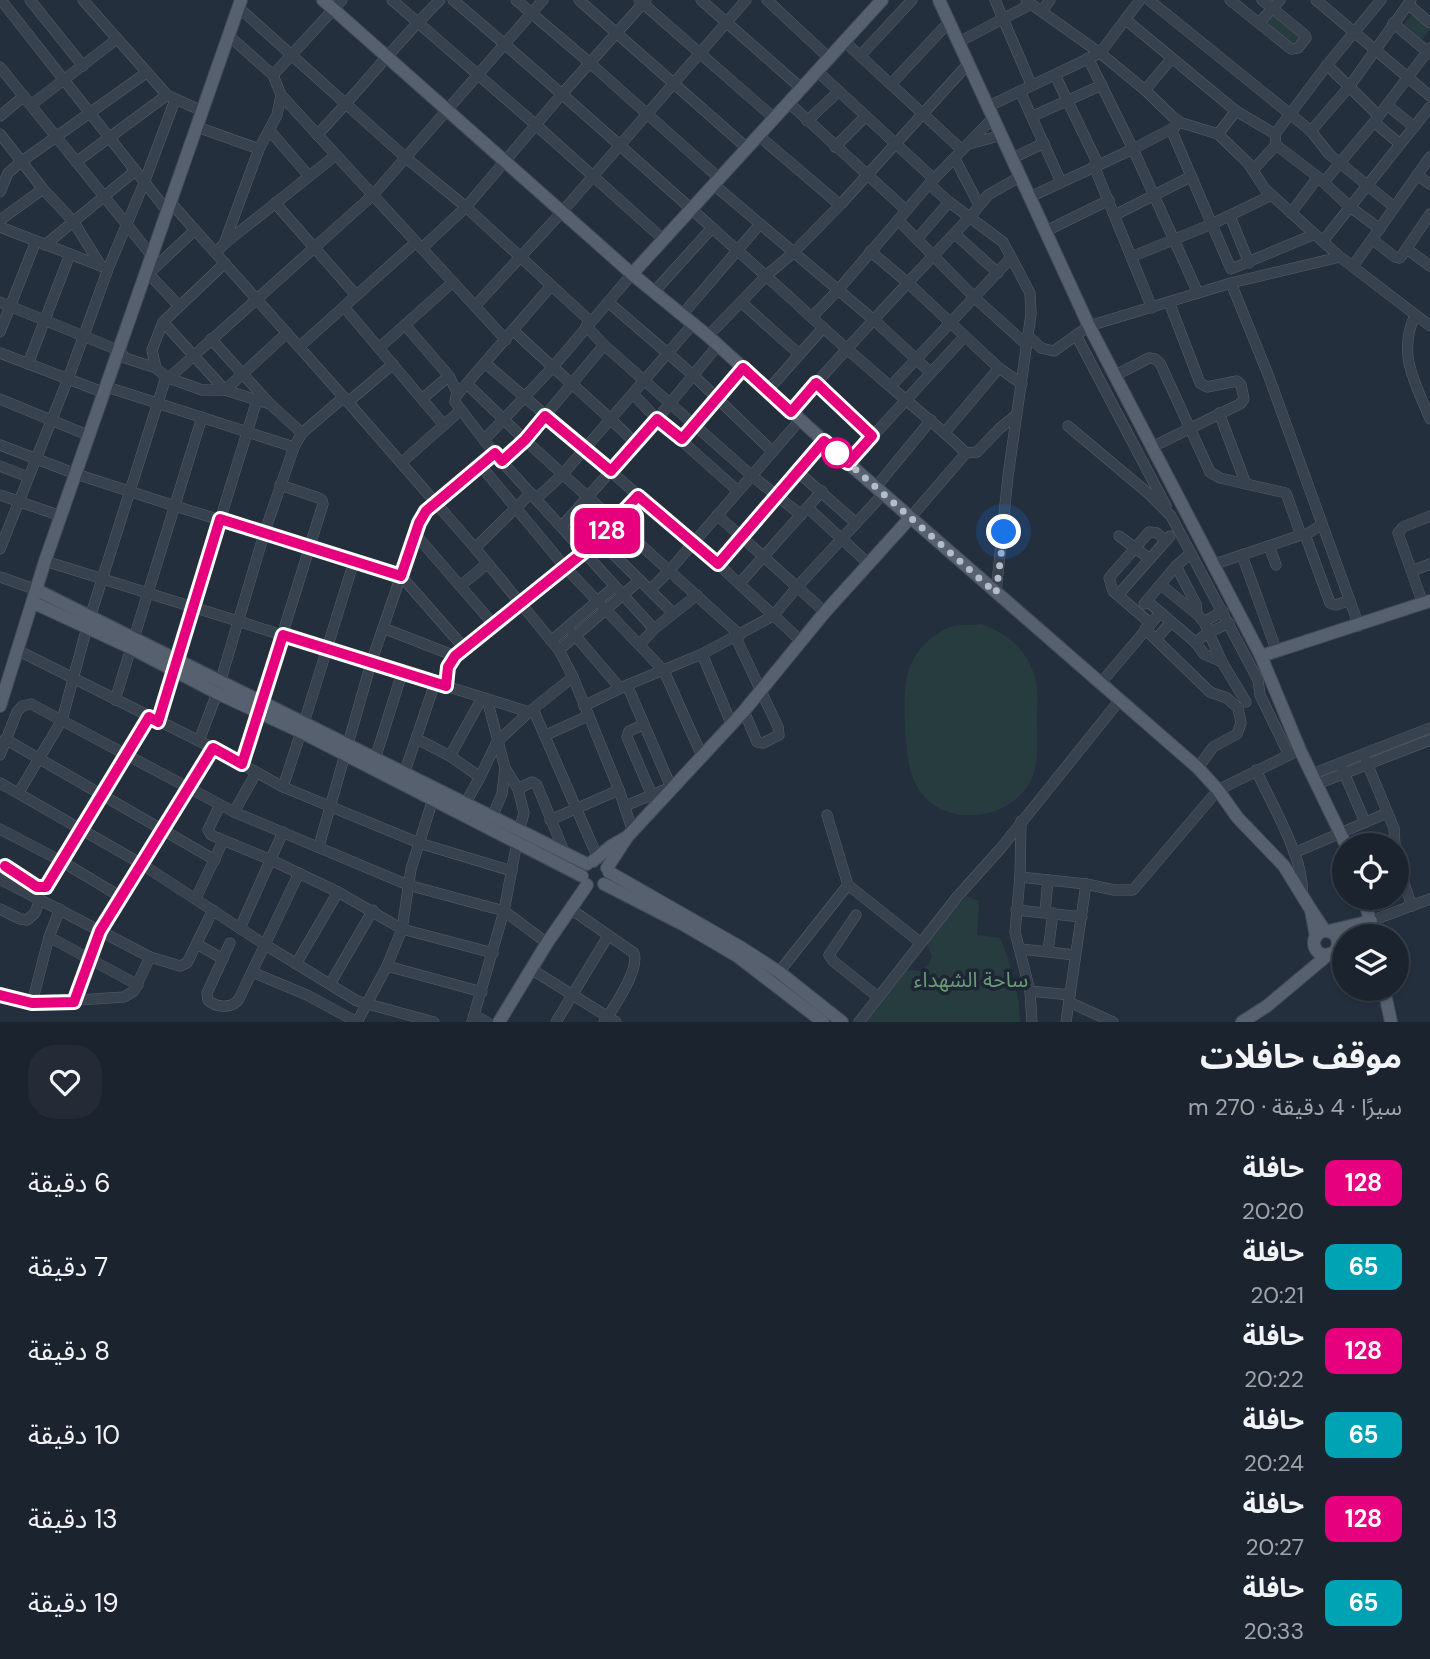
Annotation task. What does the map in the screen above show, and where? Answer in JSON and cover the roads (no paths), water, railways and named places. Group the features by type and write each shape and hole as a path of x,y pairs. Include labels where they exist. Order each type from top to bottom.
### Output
{"main road":[{"path":"323,0 338,5 387,55 562,212 713,341 910,518 1198,768 1237,817 1284,866 1302,892 1321,936 1318,951 1332,950"},
{"path":"632,274 882,0"},
{"path":"939,0 1089,326 1261,656 1294,753 1314,778 1340,832"},
{"path":"0,706 4,681 17,650 45,561 239,4"},
{"path":"346,749 375,759 492,817 518,836 545,844 589,868 596,887 654,801 672,789 744,711 825,612 910,518"},
{"path":"35,597 346,749 433,799 589,868"},
{"path":"1261,656 1426,603"},
{"path":"499,1022 547,943 572,910 589,868 631,834"},
{"path":"589,868 601,862 606,875 737,956 822,1022"},
{"path":"606,875 697,921 779,972 842,1022"},
{"path":"1321,936 1332,935"},
{"path":"1321,936 1332,938"},
{"path":"1305,975 1321,936"},
{"path":"1242,1022 1267,1006 1332,953"},
{"path":"1387,1001 1391,1022"}],"street":[{"path":"2,0 144,183 169,208 220,248 225,263 475,548 559,650 573,677 619,790 631,834"},
{"path":"30,0 83,66"},
{"path":"83,0 146,73 171,97 202,111"},
{"path":"392,0 663,239"},
{"path":"317,135 347,104 387,55 440,0"},
{"path":"453,0 620,144 711,229 767,275 823,328 966,453"},
{"path":"516,0 646,114 760,225 875,321 930,372"},
{"path":"19,792 62,720 157,403 168,377 373,195 543,0"},
{"path":"579,0 747,148"},
{"path":"701,0 801,88"},
{"path":"475,306 562,212 746,0"},
{"path":"767,0 829,58"},
{"path":"860,56 912,0"},
{"path":"995,0 1031,84"},
{"path":"1042,11 1050,0"},
{"path":"812,317 931,181 955,159 991,111 1031,84 1100,53 1140,0"},
{"path":"1149,0 1311,131 1329,154 1394,207"},
{"path":"1160,10 1168,0"},
{"path":"1230,0 1291,49 1298,48 1306,38 1305,34 1276,4 1262,0"},
{"path":"1316,0 1430,96"},
{"path":"1380,229 1276,145 1275,134 1326,65 1381,0"},
{"path":"299,347 356,295 466,207 643,1 774,118"},
{"path":"959,42 1028,2 1100,53 1182,123 1218,134 1253,170 1265,189 1291,213 1340,257 1430,326"},
{"path":"1311,131 1349,87 1392,23 1410,2 1430,23"},
{"path":"239,4 405,157 466,207 520,257 588,324 604,345 646,379 751,475 777,496 804,511 869,564"},
{"path":"1259,23 1276,4"},
{"path":"273,75 338,5"},
{"path":"1126,20 1236,111 1275,134"},
{"path":"891,84 949,22"},
{"path":"1291,213 1339,163 1429,51 1392,23"},
{"path":"228,35 273,75 281,95 506,340"},
{"path":"0,116 64,81 117,39"},
{"path":"844,41 922,114 965,147"},
{"path":"1088,58 1133,149 1198,293"},
{"path":"1145,90 1172,58"},
{"path":"561,527 693,375 741,302 840,205 969,63"},
{"path":"1326,65 1400,144"},
{"path":"0,67 152,256"},
{"path":"817,71 931,181 949,202 1003,242 1031,299 996,593"},
{"path":"0,192 8,173 22,161 146,73"},
{"path":"1055,75 1096,165 1152,308"},
{"path":"1033,116 1102,85"},
{"path":"1020,91 1061,182"},
{"path":"807,121 838,92"},
{"path":"220,248 259,149 277,115 281,95"},
{"path":"76,162 108,137 171,97"},
{"path":"0,548 68,379 104,268 144,183 171,97"},
{"path":"788,102 906,210"},
{"path":"1387,105 1414,127"},
{"path":"1231,269 1319,238 1350,207 1430,107"},
{"path":"1218,134 1236,111"},
{"path":"835,147 866,117"},
{"path":"1030,197 1182,123"},
{"path":"197,127 259,149"},
{"path":"1171,129 1231,269 1359,626"},
{"path":"270,131 309,176"},
{"path":"0,134 73,222 104,268"},
{"path":"758,135 840,205"},
{"path":"965,147 1002,135"},
{"path":"1013,158 1044,144"},
{"path":"1253,170 1276,145"},
{"path":"220,248 336,155"},
{"path":"1353,266 1430,158"},
{"path":"955,159 979,205"},
{"path":"0,332 5,304 40,243 73,222 135,172"},
{"path":"1417,174 1430,184"},
{"path":"650,590 773,452 816,383 846,348 875,321 988,195 1021,176"},
{"path":"1115,215 1190,177"},
{"path":"0,219 43,189"},
{"path":"1131,257 1212,224 1272,195"},
{"path":"1046,231 1109,200"},
{"path":"917,239 949,202"},
{"path":"275,203 356,295"},
{"path":"1373,240 1400,258 1430,214"},
{"path":"1230,216 1249,263"},
{"path":"898,220 975,298 1027,340 1050,351 1089,326 1234,283 1340,257"},
{"path":"682,315 760,225"},
{"path":"0,227 104,268"},
{"path":"653,292 711,229"},
{"path":"179,306 147,272 195,230"},
{"path":"954,234 999,273"},
{"path":"1407,249 1430,266"},
{"path":"870,251 999,368 1022,384"},
{"path":"28,364 70,254"},
{"path":"891,386 1011,258"},
{"path":"156,368 152,350 163,322 225,263"},
{"path":"484,440 552,368 632,274"},
{"path":"379,348 453,282"},
{"path":"551,286 458,394 455,402 502,461 654,629"},
{"path":"608,302 693,375 773,452"},
{"path":"741,302 799,354"},
{"path":"1152,447 1243,401 1244,396 1241,384 1234,381 1207,387 1200,383 1170,302"},
{"path":"5,304 120,351 125,358 156,368 168,377 202,390 225,390 270,404"},
{"path":"344,307 444,425"},
{"path":"1415,315 1409,330 1406,352 1409,368 1430,419"},
{"path":"163,322 225,390"},
{"path":"475,548 514,508 562,475 693,324"},
{"path":"405,325 449,376 458,394"},
{"path":"768,390 823,328"},
{"path":"514,331 635,443"},
{"path":"225,390 287,333"},
{"path":"1020,877 1129,891 1137,887 1218,790 1294,753 1260,695 1258,680 1223,611 1076,335"},
{"path":"848,463 965,336"},
{"path":"211,339 270,404 302,433"},
{"path":"502,461 525,440 604,345"},
{"path":"0,353 68,379 157,403 294,447"},
{"path":"1116,375 1140,361 1155,359 1160,363 1210,472 1220,478 1286,494 1330,603 1334,606 1350,600"},
{"path":"485,363 718,564 801,641"},
{"path":"199,741 294,447 302,433 393,364"},
{"path":"682,439 743,368"},
{"path":"945,432 999,368"},
{"path":"422,399 449,376"},
{"path":"816,383 872,436"},
{"path":"467,384 562,475 697,595 738,637 778,727 779,735 763,743 757,742 744,711"},
{"path":"633,394 737,490"},
{"path":"0,400 90,436"},
{"path":"5,866 37,887 43,888 125,753 153,719 175,665 257,400"},
{"path":"401,463 461,410"},
{"path":"1219,413 1246,484"},
{"path":"910,518 966,453 977,452 1016,415"},
{"path":"116,700 202,418"},
{"path":"546,735 623,687 702,654 774,616 856,523 931,420"},
{"path":"1068,426 1171,516"},
{"path":"718,564 824,441"},
{"path":"0,446 76,474 401,576 465,649"},
{"path":"319,846 371,663 422,517 495,453"},
{"path":"0,466 28,477"},
{"path":"481,466 565,567 664,671 702,756"},
{"path":"798,472 856,523"},
{"path":"242,764 323,500 280,485"},
{"path":"739,584 822,491"},
{"path":"0,495 61,516"},
{"path":"404,774 455,656 584,552 615,523 638,496"},
{"path":"717,515 825,612"},
{"path":"1426,603 1398,533 1403,527 1430,516"},
{"path":"1212,565 1304,537 1321,525"},
{"path":"1118,596 1177,528"},
{"path":"1166,541 1157,533 1149,532 1109,578 1111,589 1137,612 1156,639 1210,692 1242,705"},
{"path":"416,536 494,625"},
{"path":"1119,536 1150,559"},
{"path":"1304,537 1329,547"},
{"path":"598,539 673,613"},
{"path":"1269,546 1276,565"},
{"path":"1137,612 1176,566 1191,553"},
{"path":"1241,555 1277,652"},
{"path":"45,561 484,699 531,711 546,735 577,809 589,868"},
{"path":"283,787 354,561"},
{"path":"460,586 488,564"},
{"path":"1412,571 1430,564"},
{"path":"1176,566 1222,662 1238,689 1242,705 1237,734 1213,747 1198,768"},
{"path":"0,577 35,597"},
{"path":"559,650 640,580"},
{"path":"1161,585 1200,618"},
{"path":"551,640 614,587"},
{"path":"640,644 654,629 697,595"},
{"path":"1147,601 1195,642 1207,656 1222,662"},
{"path":"1200,618 1223,611"},
{"path":"1100,684 1160,612"},
{"path":"1156,639 1171,622"},
{"path":"1195,642 1229,623"},
{"path":"568,626 623,687 672,789"},
{"path":"383,628 455,656"},
{"path":"17,650 213,748 283,787 419,843 512,871"},
{"path":"702,654 731,723"},
{"path":"375,759 402,673"},
{"path":"465,804 497,743 573,677"},
{"path":"1227,698 1238,689 1258,680"},
{"path":"1242,705 1260,695"},
{"path":"484,699 505,768 520,793 524,813 504,911 473,1019 487,1022"},
{"path":"450,756 484,699"},
{"path":"859,1022 957,897 1001,848 1119,701"},
{"path":"0,755 17,712 25,705 31,704 234,812 408,885 504,911 547,943"},
{"path":"625,806 654,801 627,737 629,731 643,725"},
{"path":"1314,778 1363,753 1430,728"},
{"path":"1411,735 1414,746"},
{"path":"5,739 215,860"},
{"path":"417,739 450,756 480,777"},
{"path":"1314,778 1344,773 1430,740"},
{"path":"74,1002 100,931 213,748"},
{"path":"1363,753 1395,833"},
{"path":"1340,763 1366,822"},
{"path":"492,817 502,794 505,768"},
{"path":"1256,770 1294,853 1302,878 1302,892"},
{"path":"234,812 256,773"},
{"path":"0,783 141,863 357,1001 434,1022"},
{"path":"502,794 520,793 535,783 565,855"},
{"path":"545,844 551,823 619,790"},
{"path":"252,972 307,995 357,1022 387,966 402,929 408,885 433,799"},
{"path":"220,805 208,831 211,835 338,892 402,929 493,953"},
{"path":"1294,853 1387,813"},
{"path":"827,815 848,885 921,943"},
{"path":"1021,821 1015,932 1030,991 1032,1022"},
{"path":"0,829 121,897"},
{"path":"240,928 282,832"},
{"path":"196,898 223,841"},
{"path":"1001,848 1021,852"},
{"path":"230,943 207,993 211,1003 224,1006 236,1003 299,873"},
{"path":"0,879 150,957 180,967 184,966 197,944 213,910"},
{"path":"1048,880 1048,951"},
{"path":"1066,1022 1086,884"},
{"path":"779,972 848,885"},
{"path":"296,964 338,892"},
{"path":"1409,898 1412,906"},
{"path":"0,909 27,920 35,913 40,899"},
{"path":"1384,924 1412,906 1430,899"},
{"path":"32,1003 49,937 60,909"},
{"path":"330,984 373,910"},
{"path":"531,969 609,1020 631,976 636,958 634,953 572,910"},
{"path":"1016,910 1082,917"},
{"path":"856,915 829,955 878,997"},
{"path":"556,1022 608,936"},
{"path":"49,937 138,985"},
{"path":"197,944 223,959"},
{"path":"1021,948 1075,955"},
{"path":"0,995 32,1003 129,996 138,985 150,957"},
{"path":"387,966 482,992"},
{"path":"1030,991 1069,999 1113,1022"}],"park label":[{"name":"ساحة الشهداء","path":"971,980"}]}
